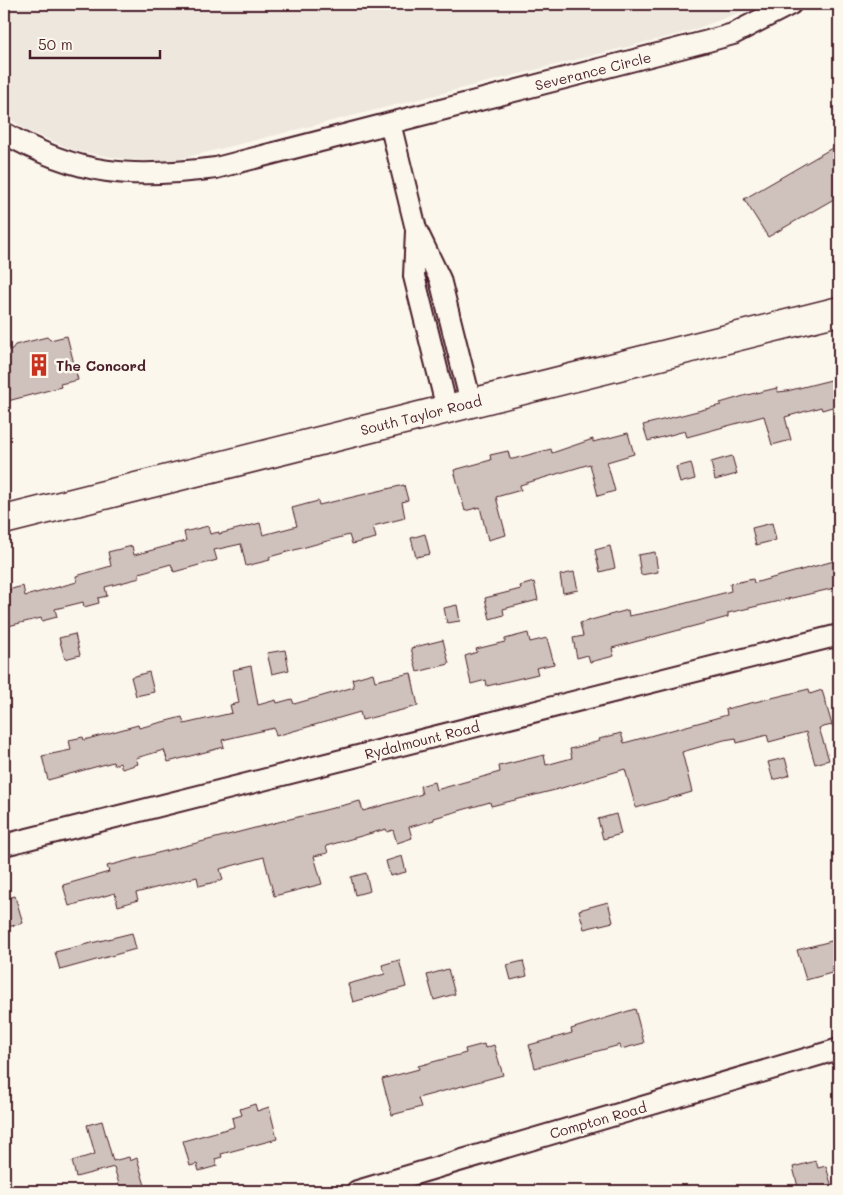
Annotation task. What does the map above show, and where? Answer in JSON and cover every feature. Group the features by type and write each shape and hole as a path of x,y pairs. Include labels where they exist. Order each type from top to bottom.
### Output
{"main road":[{"name":"South Taylor Road","path":"4,520 839,311"}],"street":[{"name":"Severance Circle","path":"4,133 37,152 85,169 133,174 172,174 216,168 725,36 764,20 791,4"},
{"path":"390,123 416,229 440,279 459,406"},
{"name":"Rydalmount Road","path":"4,845 839,635"},
{"name":"Compton Road","path":"357,1191 839,1049"}],"shaded area":[{"path":"4,4 763,4 687,32 172,161 130,160 76,151 26,130 4,115"}],"building":[{"path":"839,144 839,196 768,237 744,199"},
{"name":"The Concord","path":"67,336 78,380 60,384 61,387 4,402 4,351 12,349 15,345 47,337 50,340"},
{"path":"839,378 839,405 822,410 821,407 785,417 791,440 772,445 764,416 687,437 685,431 648,441 643,425 721,405 720,403 747,395 777,388 778,392 787,391"},
{"path":"628,433 634,454 607,462 615,491 598,496 590,464 520,485 521,490 496,497 506,535 488,540 480,507 465,511 454,470 491,460 490,455 508,451 510,459 513,459 551,449 552,453 593,439 593,442"},
{"path":"732,456 737,474 715,480 711,462"},
{"path":"691,463 695,479 680,483 676,467"},
{"path":"404,485 408,500 402,502 405,518 373,526 376,538 352,544 349,535 269,557 270,560 246,566 241,544 214,550 217,560 174,572 171,564 139,573 140,578 105,587 107,596 98,598 99,603 84,607 83,602 55,609 57,617 42,621 41,618 4,627 4,591 23,586 25,596 77,582 76,576 111,566 108,552 132,546 134,555 186,541 184,532 208,526 210,534 219,532 219,534 260,523 263,535 297,526 292,508 318,501 319,505"},
{"path":"772,523 776,540 756,545 752,528"},
{"path":"425,534 430,554 416,557 411,538"},
{"path":"610,546 615,568 600,572 595,550"},
{"path":"655,552 658,572 641,575 638,555"},
{"path":"834,561 839,587 728,613 728,617 612,648 614,656 590,662 588,655 577,658 573,638 583,636 580,623 628,610 629,616 664,609 731,591 730,584 753,579 754,583"},
{"path":"574,572 578,590 563,593 560,575"},
{"path":"534,582 538,600 503,609 504,615 490,619 485,598 521,589 520,586"},
{"path":"457,605 460,621 447,623 444,608"},
{"path":"528,633 530,642 547,638 554,664 536,668 538,674 487,686 486,680 471,684 465,656 477,652 476,649 505,642 505,639"},
{"path":"75,634 80,655 65,659 59,638"},
{"path":"443,640 449,664 417,672 411,648"},
{"path":"285,650 289,670 272,674 267,653"},
{"path":"251,666 258,705 276,700 277,703 292,699 294,704 354,687 352,679 373,673 375,681 411,673 418,706 362,720 360,712 276,736 274,728 222,740 224,747 168,762 164,750 136,758 138,764 122,769 120,763 114,765 113,762 48,780 42,756 71,750 69,740 83,737 84,740 138,725 139,728 182,717 184,724 232,713 230,705 239,703 233,670"},
{"path":"149,672 154,692 136,696 131,677"},
{"path":"809,689 810,694 822,690 832,725 819,728 829,760 815,764 806,732 769,742 767,735 737,743 736,738 724,740 682,752 692,792 636,808 625,769 555,790 491,806 490,802 409,827 412,838 397,843 393,830 387,832 386,829 326,846 328,853 314,856 322,884 274,896 264,857 220,869 223,880 199,886 197,877 136,893 138,900 118,906 115,893 69,906 63,885 109,872 107,866 360,801 363,811 422,794 420,786 434,782 436,790 500,772 499,766 544,755 546,765 572,758 570,749 600,741 599,739 621,733 624,743 727,715 726,709"},
{"path":"785,758 790,775 773,780 768,762"},
{"path":"616,814 621,834 603,839 598,819"},
{"path":"402,856 406,872 390,876 386,861"},
{"path":"366,873 370,891 355,895 351,877"},
{"path":"15,896 23,923 4,928 4,899"},
{"path":"608,902 613,922 584,929 579,910"},
{"path":"132,933 136,949 60,970 55,952"},
{"path":"839,939 839,971 806,980 797,950"},
{"path":"399,960 406,987 353,1002 348,984 385,974 382,965"},
{"path":"523,961 527,976 511,980 507,965"},
{"path":"448,969 455,994 434,1000 427,975"},
{"path":"635,1009 644,1043 621,1049 620,1045 535,1068 529,1045 572,1033 571,1029"},
{"path":"484,1044 485,1048 494,1045 503,1075 418,1098 421,1107 392,1115 382,1079 419,1069 418,1066 466,1053 465,1049"},
{"path":"255,1104 257,1111 269,1107 277,1139 221,1154 222,1157 215,1159 217,1166 199,1171 197,1164 190,1166 183,1141 234,1127 232,1118 242,1115 240,1109"},
{"path":"102,1121 113,1161 129,1157 130,1161 137,1158 146,1189 121,1191 114,1167 76,1177 72,1161 95,1154 87,1125"},
{"path":"816,1161 818,1168 826,1166 833,1191 799,1191 793,1167"}],"place":[{"name":"The Concord","path":"39,365"}]}
